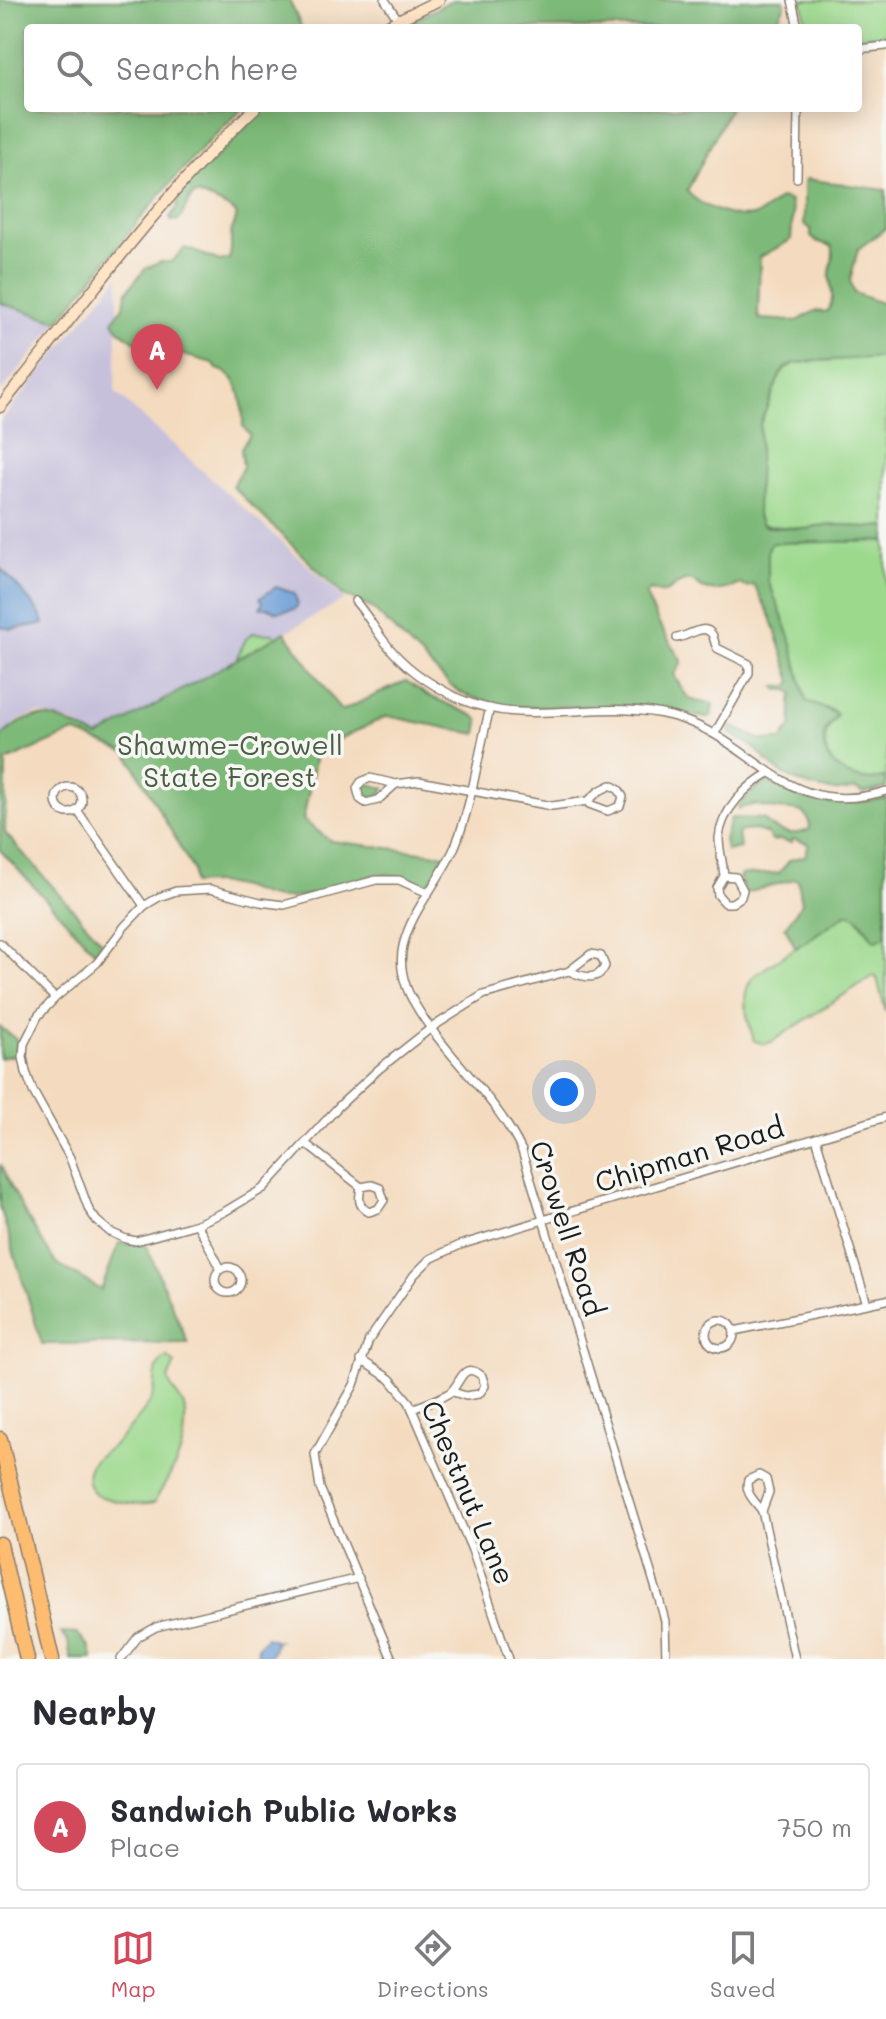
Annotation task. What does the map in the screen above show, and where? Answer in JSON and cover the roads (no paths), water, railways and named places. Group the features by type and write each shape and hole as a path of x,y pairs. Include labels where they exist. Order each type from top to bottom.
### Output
{"highway":[{"path":"0,1439 52,1659"},
{"path":"0,1544 27,1659"}],"main road":[{"path":"392,24 439,0"},
{"path":"0,407 141,230 226,135 251,112"}],"street":[{"path":"385,0 399,21"},
{"path":"792,0 797,24"},
{"path":"862,49 886,46"},
{"path":"797,178 798,112"},
{"path":"355,601 405,665 443,691 472,704 533,714 640,710 670,715 715,733 769,773 817,796 849,798 886,791"},
{"path":"677,638 706,630 712,634 717,648 749,664 749,673 715,733"},
{"name":"Crowell Road","path":"490,708 472,792 456,845 408,930 402,963 406,987 431,1028 516,1138 545,1221 659,1599 665,1621 666,1659"},
{"path":"724,876 719,837 726,816 745,791 769,773"},
{"path":"396,784 372,803 364,802 358,794 358,785 365,779 376,778 396,784 419,781 552,806 588,801 611,785 623,797 620,806 608,811 593,807 588,801"},
{"path":"77,810 144,906"},
{"path":"428,893 390,879 284,905 221,891 176,891 144,906 97,963 38,1016 24,1044 24,1064 33,1091 70,1158 89,1210 110,1232 136,1241 197,1224 224,1212 264,1188 339,1106 431,1028 483,995 569,971 591,954 601,956 605,966 595,976 569,971"},
{"path":"0,943 55,998"},
{"name":"Chipman Road","path":"392,1659 320,1488 314,1459 354,1385 361,1360 376,1328 414,1275 430,1259 460,1245 886,1117"},
{"path":"816,1138 867,1304"},
{"path":"306,1144 361,1187"},
{"path":"197,1224 220,1267"},
{"path":"734,1331 886,1300"},
{"name":"Chestnut Lane","path":"361,1360 390,1379 412,1409 472,1550 509,1659"},
{"path":"412,1409 453,1392 465,1373 474,1370 482,1376 485,1386 479,1394 466,1396 453,1392"},
{"path":"762,1511 769,1492 766,1479 759,1475 748,1480 746,1486 762,1511 795,1659"},
{"path":"121,1659 138,1637 156,1627 359,1578"}],"water":[{"path":"0,568 32,603 44,624 12,629 0,627"},
{"path":"276,587 294,593 298,604 295,609 277,612 260,608 263,602 260,598"},
{"path":"266,1637 278,1641 274,1642 269,1659 257,1659 258,1647"}],"place":[{"name":"Sandwich Public Works","path":"157,390"}],"park label":[{"name":"Shawme-Crowell State Forest","path":"230,760"}]}
